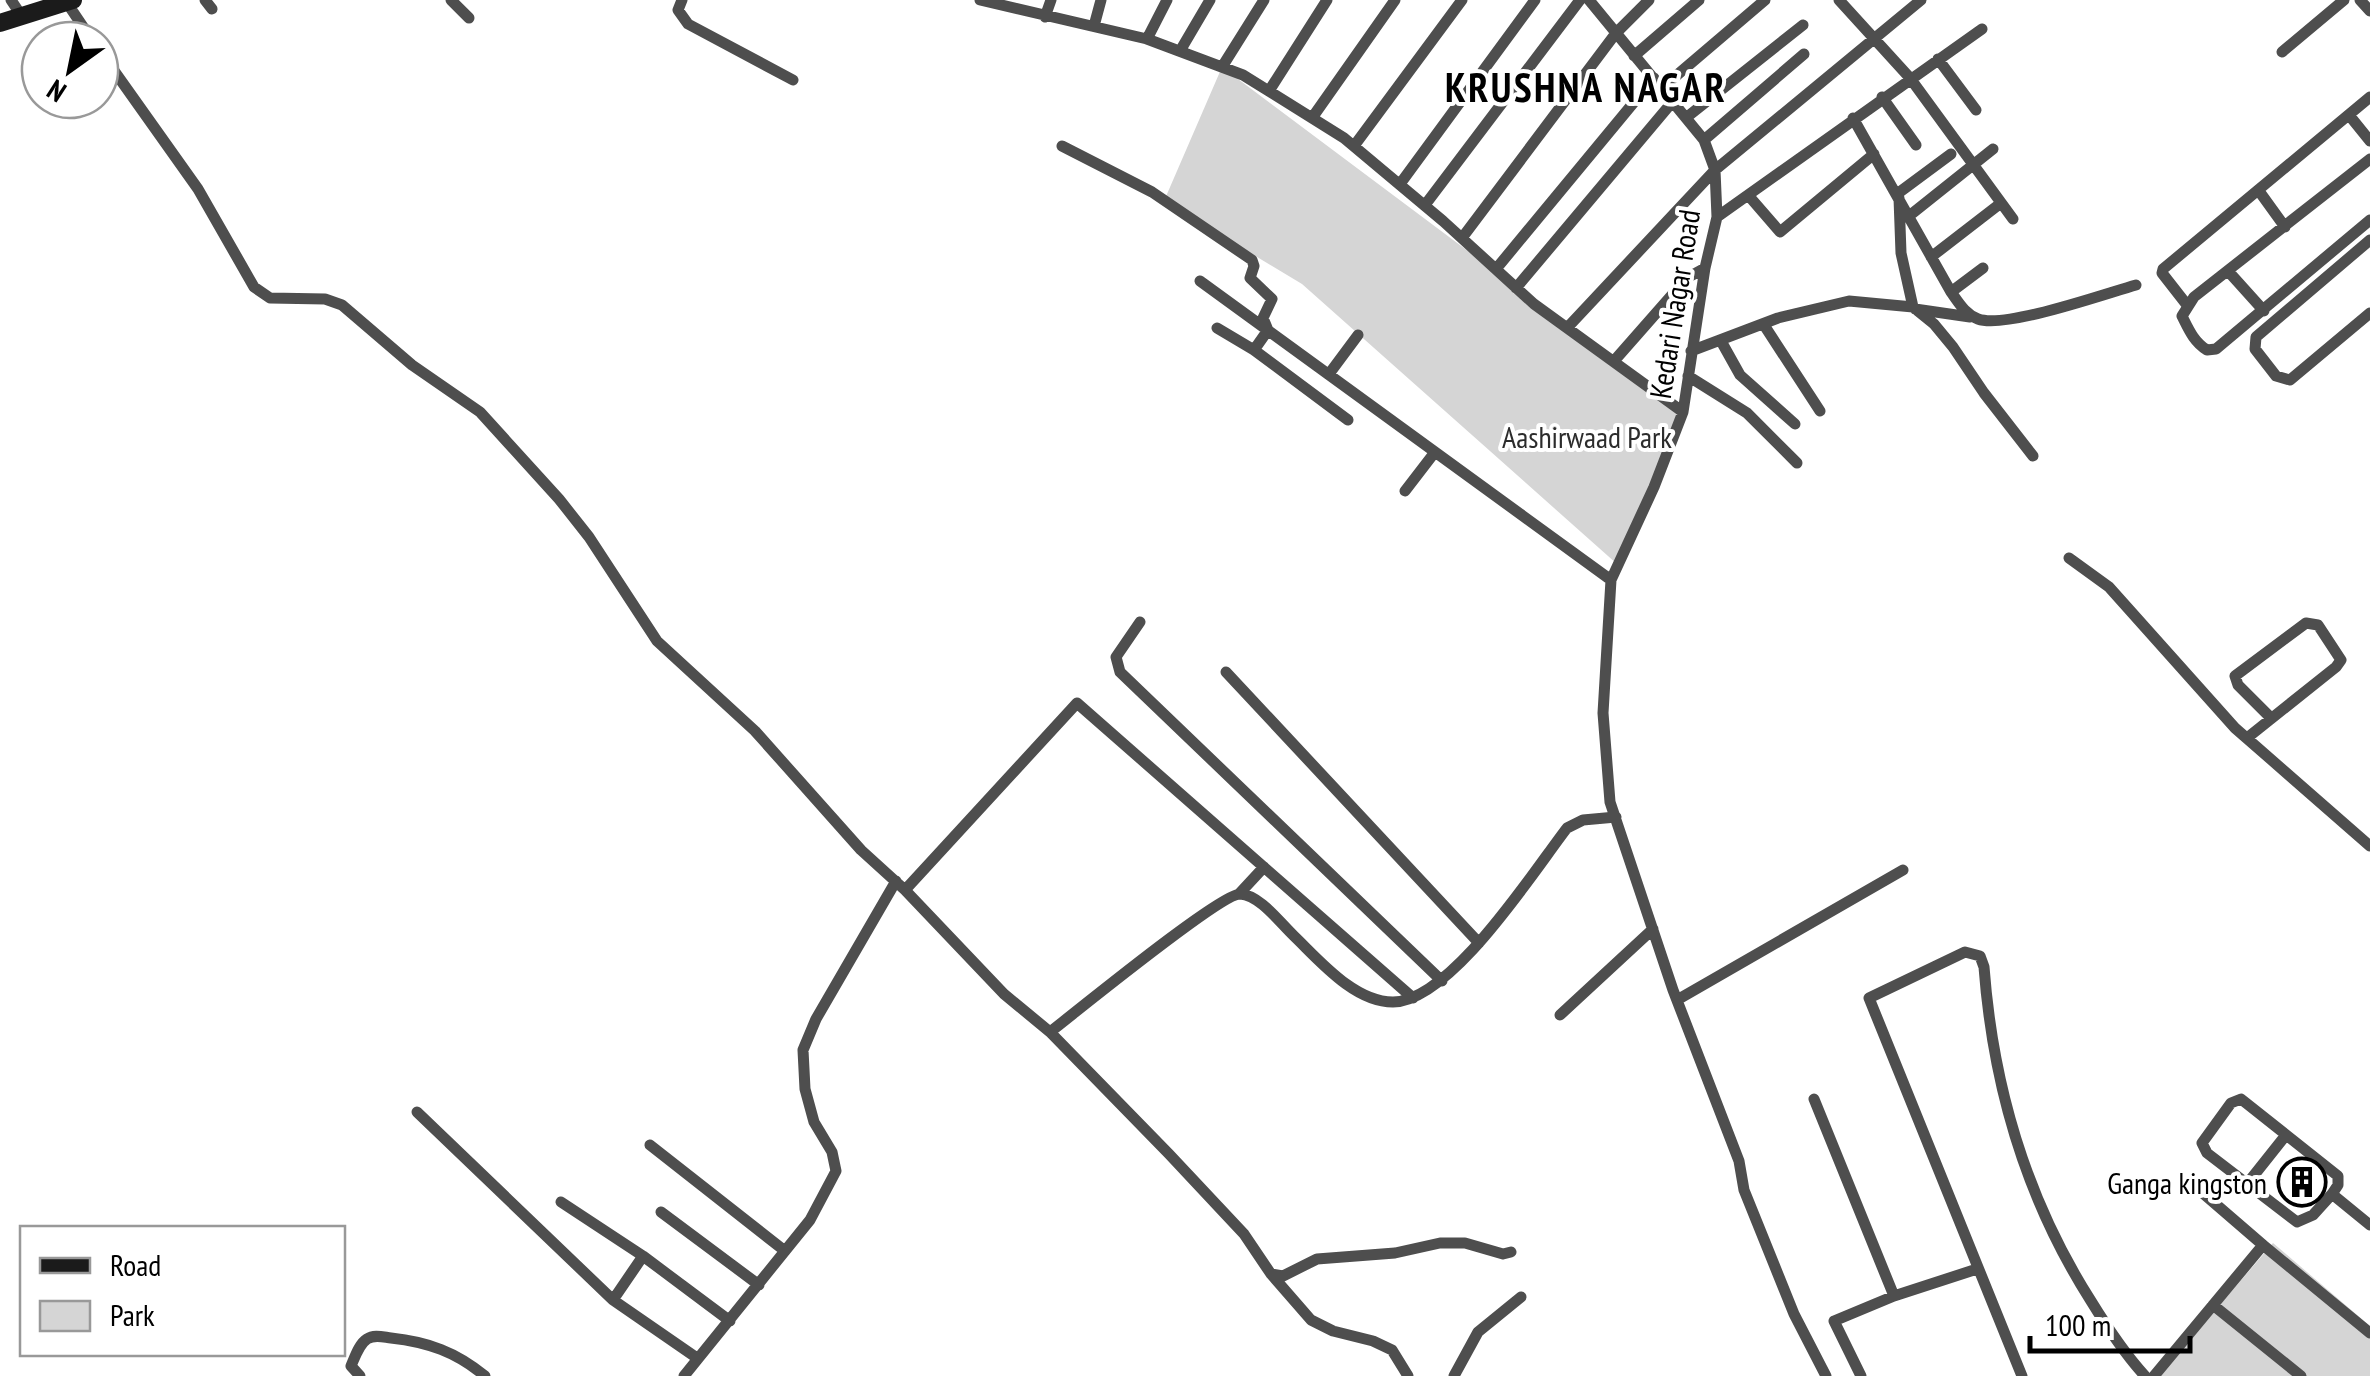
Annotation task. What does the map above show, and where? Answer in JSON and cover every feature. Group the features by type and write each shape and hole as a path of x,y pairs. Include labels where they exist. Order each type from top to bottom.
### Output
{"main road":[{"path":"0,23 68,1"}],"street":[{"path":"11,0 23,18"},
{"path":"451,0 470,18"},
{"path":"682,0 678,10 688,24 793,80"},
{"path":"980,0 1009,3 1045,17 1147,39 1222,66 1269,91 1354,146 1516,288 1683,412"},
{"path":"1045,17 1050,0"},
{"path":"1094,26 1102,0"},
{"path":"1147,39 1168,0"},
{"path":"1180,51 1210,0"},
{"path":"1222,66 1264,0"},
{"path":"1269,91 1326,0"},
{"path":"1312,118 1395,0"},
{"path":"1354,146 1462,0"},
{"path":"1400,184 1535,0"},
{"path":"1425,206 1580,0"},
{"name":"Kedari Nagar Road","path":"1589,0 1687,117 1704,140 1715,170 1716,217 1683,412 1611,580 1603,713 1610,802 1677,1000 1740,1162 1744,1190 1794,1314 1826,1376"},
{"path":"1462,238 1616,34 1649,0"},
{"path":"1634,56 1699,0"},
{"path":"1496,269 1658,83 1765,0"},
{"path":"1839,0 1910,78 2013,219"},
{"path":"1567,328 1715,170 1921,0"},
{"path":"2282,52 2344,0"},
{"path":"2360,0 2370,11"},
{"path":"1687,117 1803,25"},
{"path":"1716,217 1982,29"},
{"path":"1704,140 1804,54"},
{"path":"1938,59 1976,110"},
{"path":"120,80 198,189 254,287 270,298 325,299 342,305 412,365 474,406 560,499 604,558 657,641 755,731 862,850 1004,994 1050,1032 1244,1234 1311,1320 1333,1332 1374,1341 1392,1350 1408,1376"},
{"path":"1882,98 1916,144"},
{"path":"2187,305 2162,273 2163,269 2370,98"},
{"path":"1516,288 1674,100"},
{"path":"2349,115 2370,141"},
{"path":"1853,118 1951,292 1973,317"},
{"path":"1062,146 1152,192 1252,260 1250,278 1272,299 1263,318 1268,330"},
{"path":"1909,216 1993,149"},
{"path":"1748,194 1780,232 1874,154"},
{"path":"1898,196 1950,154"},
{"path":"2369,162 2187,305 2182,316 2198,345 2207,350 2216,348 2370,220"},
{"path":"2258,191 2284,227"},
{"path":"1898,196 1901,253 1914,308 1953,347 1990,402 2034,456"},
{"path":"1932,257 2001,202"},
{"path":"2370,240 2256,337 2255,348 2276,376 2290,380 2370,313"},
{"path":"1614,362 1687,278 1705,268"},
{"path":"1951,292 1983,268"},
{"path":"2228,271 2264,311"},
{"path":"1200,280 1611,580"},
{"path":"1691,351 1794,314 1849,302 2002,322 2136,285"},
{"path":"1764,325 1820,411"},
{"path":"1218,328 1348,420"},
{"path":"1254,350 1268,330"},
{"path":"1329,374 1358,335"},
{"path":"1721,341 1740,376 1795,424"},
{"path":"1688,376 1747,413 1796,463"},
{"path":"1405,491 1435,452"},
{"path":"2070,558 2109,587 2247,738 2370,846"},
{"path":"1140,622 1116,657 1120,672 1442,981"},
{"path":"2247,738 2340,660 2312,622 2306,622 2235,676 2238,686 2270,718"},
{"path":"1226,672 1479,943"},
{"path":"684,1376 785,1251 822,1201 836,1172 832,1152 814,1122 805,1089 803,1050 816,1019 900,886 1076,704 1413,998"},
{"path":"1050,1032 1198,916 1228,896 1239,894 1256,900 1335,975 1368,995 1391,1002 1413,998 1442,981 1479,943 1567,828 1598,817 1616,817"},
{"path":"1239,894 1264,867"},
{"path":"1677,1000 1903,870"},
{"path":"1560,1015 1653,929"},
{"path":"2022,1376 1868,998 1965,952 1980,956 1984,967 1999,1082 2037,1203 2067,1264 2145,1376"},
{"path":"2241,1099 2338,1176 2332,1194 2313,1215 2297,1222 2247,1184 2202,1147 2218,1119 2231,1103 2241,1099"},
{"path":"1814,1100 1894,1296"},
{"path":"417,1112 613,1300 697,1358"},
{"path":"2247,1184 2286,1136"},
{"path":"650,1146 785,1251"},
{"path":"2190,1182 2370,1333"},
{"path":"2332,1194 2370,1226"},
{"path":"560,1202 643,1256 730,1321"},
{"path":"661,1212 759,1284"},
{"path":"1272,1274 1283,1276 1317,1258 1394,1253 1440,1242 1465,1243 1503,1254 1512,1252"},
{"path":"2154,1376 2263,1245"},
{"path":"613,1300 643,1256"},
{"path":"1861,1376 1834,1320 1976,1269"},
{"path":"1454,1376 1478,1332 1521,1297"},
{"path":"2213,1304 2301,1376"},
{"path":"360,1376 352,1366 354,1359 361,1345 375,1336 429,1343 465,1359 486,1376"}],"green space":[{"name":"Aashirwaad Park","path":"1222,67 1683,412 1617,564 1302,284 1164,201"},
{"path":"2273,1243 2370,1326 2370,1376 2159,1376"}],"place":[{"name":"Ganga kingston","path":"2302,1182"}],"district":[{"name":"KRUSHNA NAGAR","path":"1586,87"}]}
